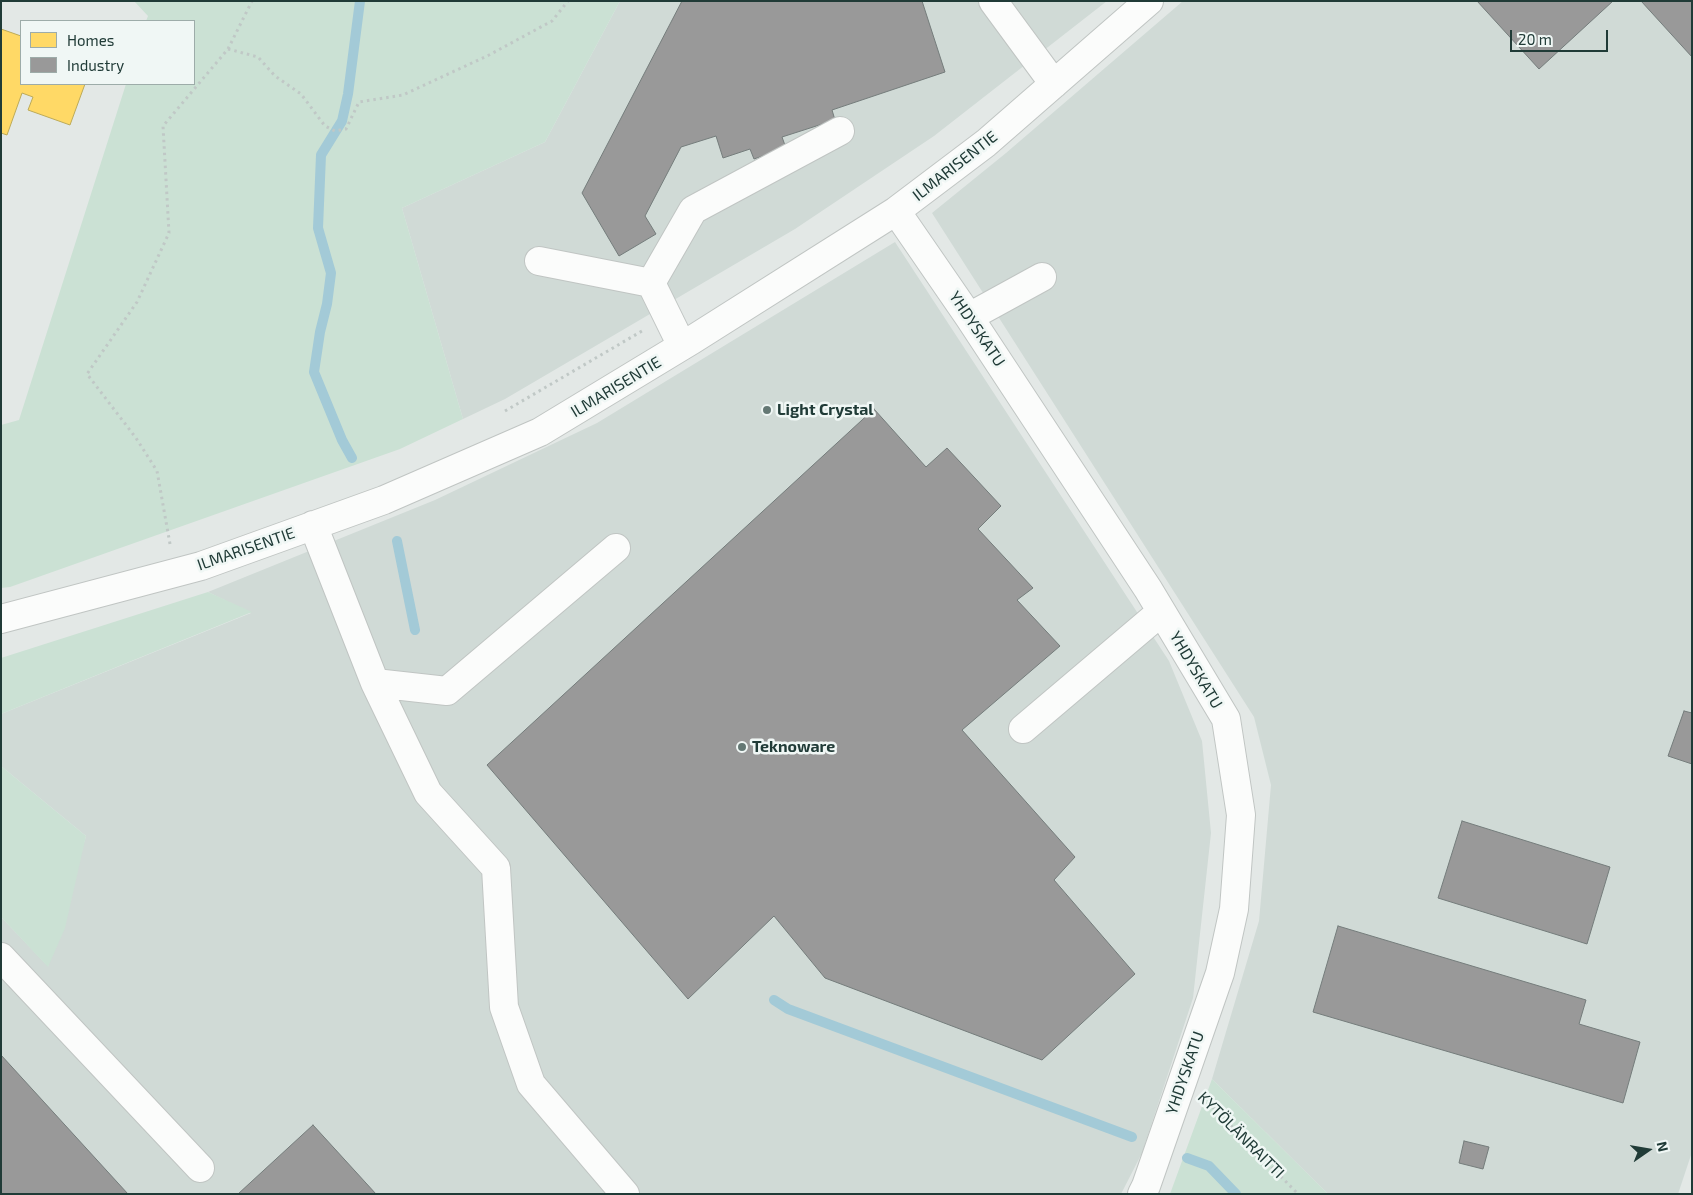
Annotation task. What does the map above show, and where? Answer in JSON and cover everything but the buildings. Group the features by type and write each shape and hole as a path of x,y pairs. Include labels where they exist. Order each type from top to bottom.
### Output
{"street":[{"path":"992,1 1054,84"},
{"name":"ILMARISENTIE","path":"1,619 201,566 384,500 540,432 682,346 896,211 986,143 1149,1"},
{"path":"652,283 693,210 840,131"},
{"name":"YHDYSKATU","path":"896,211 969,317 1148,589 1226,719 1241,815 1232,918 1220,973 1142,1194"},
{"path":"539,261 652,283"},
{"path":"969,317 1042,277"},
{"path":"652,283 682,346"},
{"path":"313,526 375,683 428,793 496,868 504,1007 531,1084 625,1194"},
{"path":"375,683 447,691 616,548"},
{"path":"1023,729 1161,612"},
{"path":"1,957 200,1168"}],"path":[{"path":"161,547 170,545 157,471 136,438 87,374 138,302 169,232 163,126 228,49 252,1"},
{"path":"228,49 258,57 274,76 301,94 325,126 336,131 346,129 359,102 403,95 489,55 552,21 568,1"},
{"path":"503,412 668,316"},
{"name":"KYTÖLÄNRAITTI","path":"1184,1077 1298,1194"}],"shaded area":[{"path":"620,1 1107,1 934,136 795,229 505,399 463,419 402,208 545,142"},
{"path":"1183,1 1692,1 1692,1152 1678,1194 1328,1194 1212,1079 1259,921 1271,785 1254,717 932,213 1006,153"},
{"path":"895,242 1169,661 1202,741 1211,833 1193,998 1142,1153 1121,1194 1,1194 1,917 48,966 86,836 1,766 1,714 251,613 208,592 435,500 597,423"}],"green space":[{"path":"134,1 620,1 545,142 402,208 463,419 400,449 10,587 1,588 1,425 19,420 126,85 195,85 195,20 146,20 148,16"},
{"path":"208,592 252,612 1,714 1,658"},
{"path":"1,766 86,836 65,928 48,967 1,917"},
{"path":"1212,1079 1328,1194 1170,1194"}],"waterway":[{"path":"352,458 342,440 314,372 331,273 318,228 321,155 342,121 348,94 360,1"},
{"path":"397,541 415,630"},
{"path":"774,1000 788,1009 1132,1137"},
{"path":"1187,1158 1209,1166 1236,1194"}],"place":[{"name":"Light Crystal","path":"767,410"},
{"name":"Teknoware","path":"742,747"}]}
